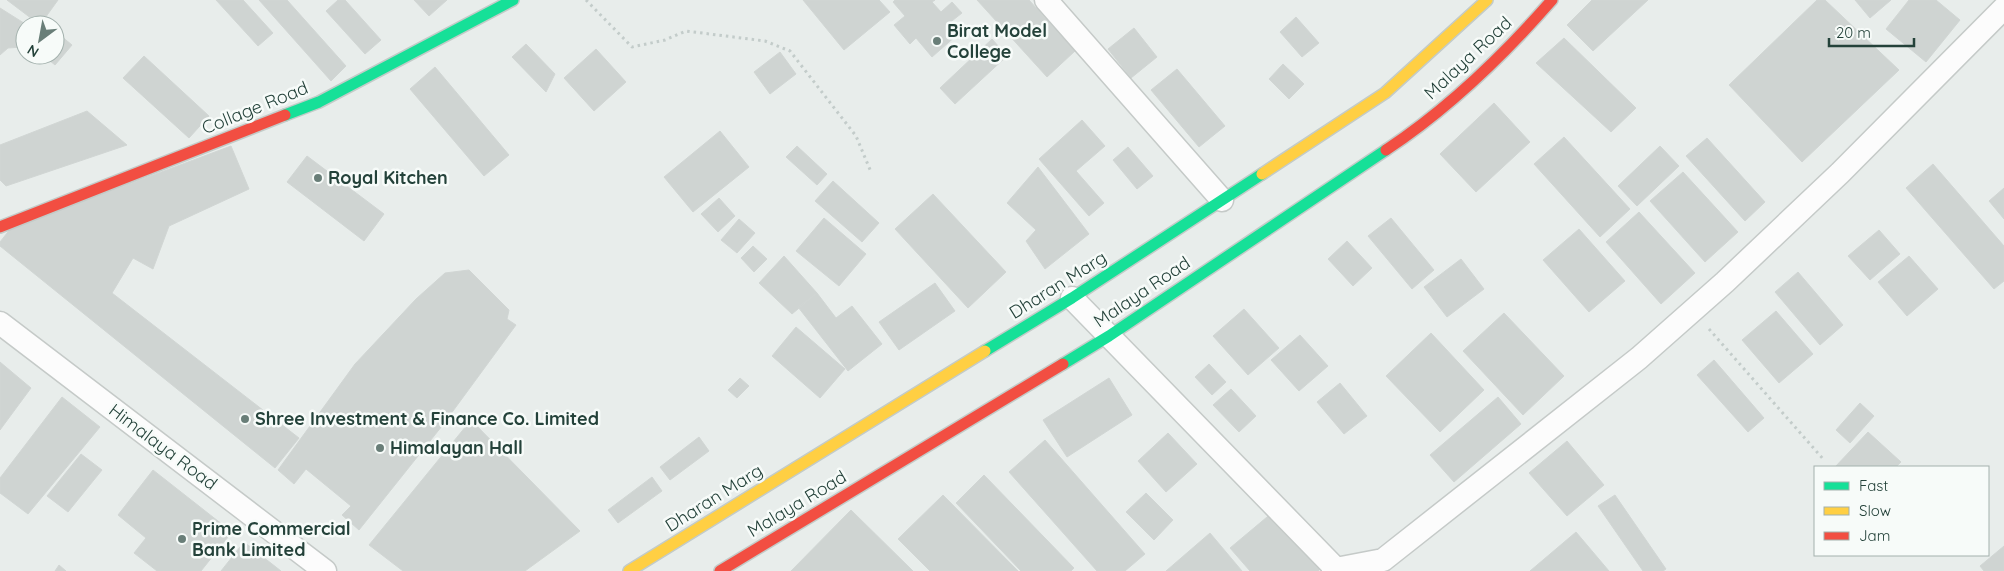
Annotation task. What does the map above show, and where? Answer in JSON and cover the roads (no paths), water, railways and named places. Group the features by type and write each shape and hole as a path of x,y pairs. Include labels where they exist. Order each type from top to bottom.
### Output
{"main road":[{"name":"Collage Road","path":"0,227 319,102 511,0"},
{"name":"Dharan Marg","path":"629,571 1072,298 1385,93 1486,0"},
{"name":"Malaya Road","path":"720,571 1109,336 1419,128 1516,41 1552,0"}],"street":[{"path":"1046,0 1222,200"},
{"path":"1072,298 1336,570 1383,560 1639,358 1840,173 2004,8"},
{"name":"Himalaya Road","path":"0,323 325,571"}],"place":[{"name":"Birat Model College","path":"937,41"},
{"name":"Royal Kitchen","path":"318,178"},
{"name":"Shree Investment & Finance Co. Limited","path":"245,419"},
{"name":"Himalayan Hall","path":"380,448"},
{"name":"Prime Commercial Bank Limited","path":"182,539"}]}
